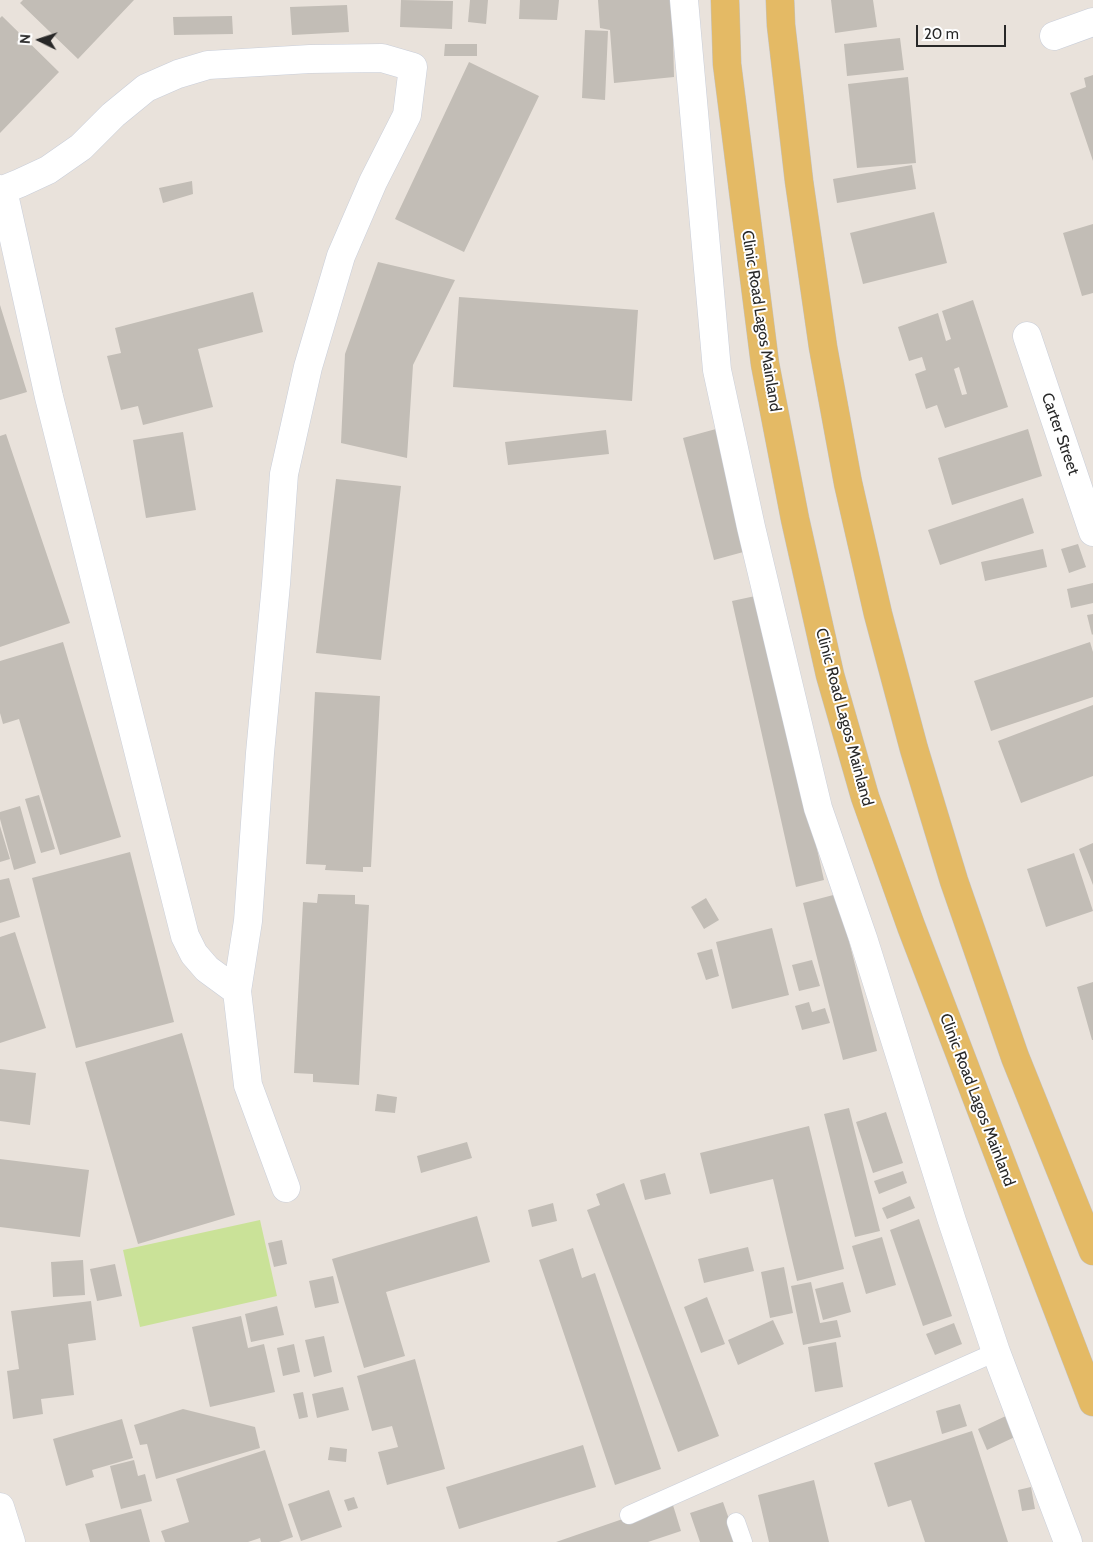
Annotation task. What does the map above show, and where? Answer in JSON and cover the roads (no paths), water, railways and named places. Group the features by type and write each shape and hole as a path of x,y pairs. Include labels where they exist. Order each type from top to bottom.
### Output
{"main road":[{"name":"Clinic Road Lagos Mainland","path":"725,0 727,64 766,364 795,519 830,675 865,797 904,908 1093,1402"},
{"path":"780,0 781,25 799,181 823,347 848,483 878,614 914,750 954,881 1016,1057 1093,1251"}],"street":[{"path":"684,0 717,370 751,527 818,808 863,938 952,1221 996,1352 1068,1542"},
{"path":"1054,36 1093,22"},
{"path":"237,991 207,969 194,954 185,936 49,398 2,189 48,170 81,147 113,115 146,88 178,74 208,65 310,58 382,58 413,67 407,115 373,182 341,256 308,367 284,474 260,752 248,921 237,991 248,1085 286,1188"},
{"name":"Carter Street","path":"1027,336 1093,532"},
{"path":"0,1507 11,1542"}],"lane":[{"path":"629,1515 996,1352"},
{"path":"736,1522 743,1542"}]}
